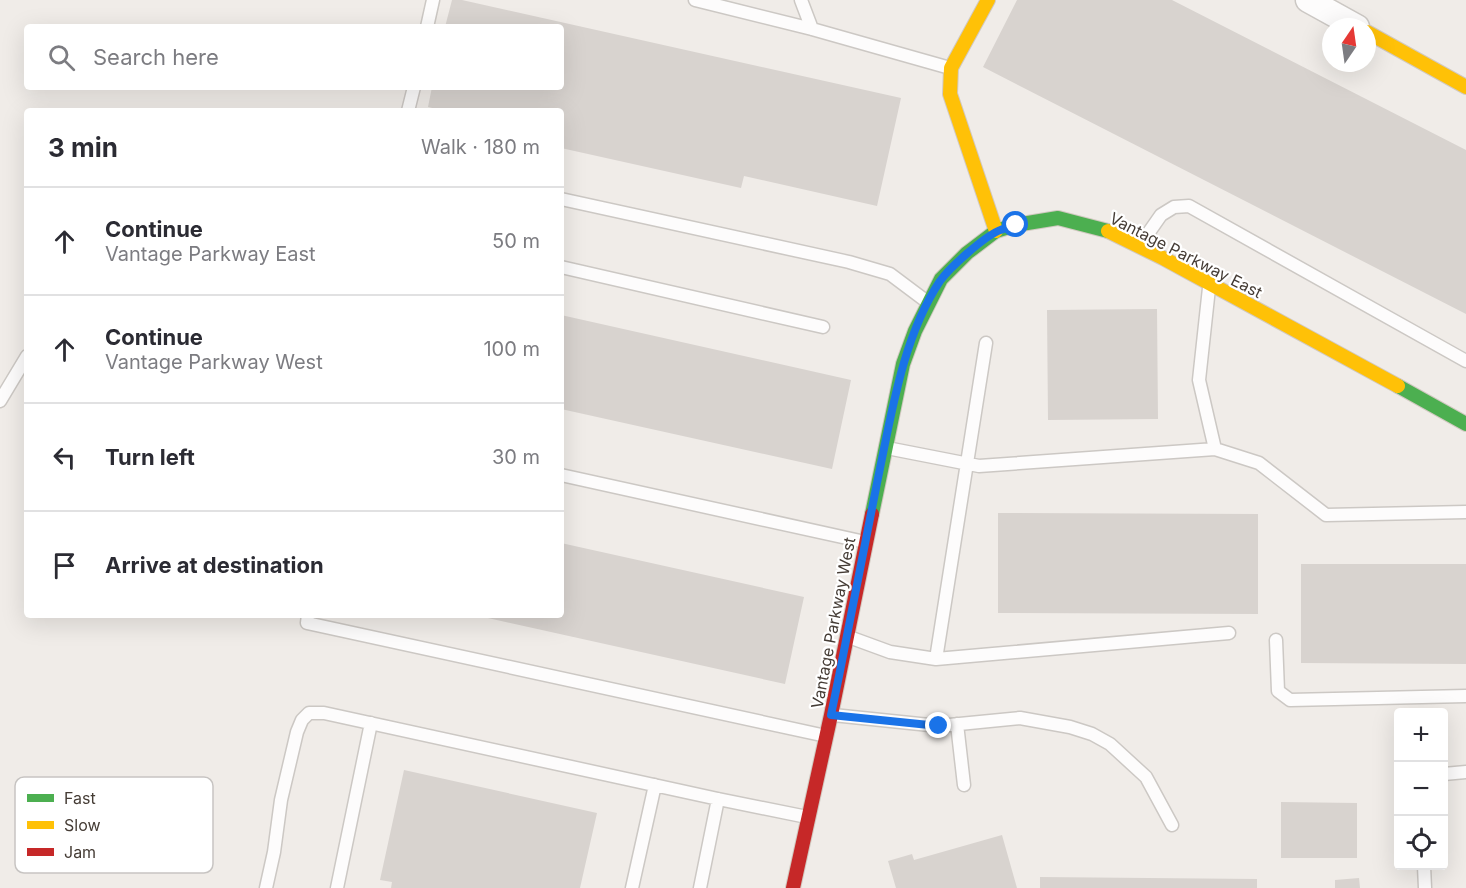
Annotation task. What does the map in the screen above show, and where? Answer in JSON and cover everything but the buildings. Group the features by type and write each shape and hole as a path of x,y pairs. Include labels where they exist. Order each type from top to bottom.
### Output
{"street":[{"path":"988,0 951,68 950,94 996,231"},
{"path":"1308,0 1341,18"},
{"path":"1376,37 1466,87"},
{"name":"Vantage Parkway East","path":"903,364 915,331 941,279 967,253 996,231 1058,218 1105,230 1139,246 1466,424"},
{"name":"Vantage Parkway West","path":"792,888 848,637 903,364"}],"lane":[{"path":"428,24 433,0"},
{"path":"695,0 812,29 951,68"},
{"path":"801,0 812,29"},
{"path":"409,108 413,90"},
{"path":"564,200 849,262 890,274 928,303"},
{"path":"1139,246 1161,214 1174,207 1189,206 1466,361"},
{"path":"564,268 823,327"},
{"path":"1210,284 1199,380 1215,449"},
{"path":"936,659 986,343"},
{"path":"0,401 24,361"},
{"path":"885,447 979,466 1215,449 1259,463 1326,515 1466,512"},
{"path":"564,476 866,542"},
{"path":"308,618 307,623 827,736"},
{"path":"848,637 890,652 936,659 1229,633"},
{"path":"1276,640 1278,691 1290,700 1466,696"},
{"path":"266,888 274,852 281,800 297,732 302,720 309,713 324,713 808,817"},
{"path":"831,715 939,726 1020,717 1092,734 1110,744 1146,777 1172,825"},
{"path":"337,888 371,723"},
{"path":"957,724 964,785"},
{"path":"1448,774 1466,772"},
{"path":"632,888 655,785"},
{"path":"700,888 718,799"},
{"path":"1424,870 1425,888"}],"traffic: fast":[{"path":"872,514 903,364 915,331 941,279 967,253 996,231 1015,225 1058,218 1108,231"},
{"path":"1398,386 1466,424"}],"traffic: slow":[{"path":"988,0 951,68 950,94 996,231"},
{"path":"1376,37 1466,87"},
{"path":"1108,231 1163,258 1398,386"}],"traffic: jam":[{"path":"793,888 872,514"}],"route":[{"path":"939,726 831,715 903,364 915,331 941,279 967,253 996,231 1016,225"}]}
